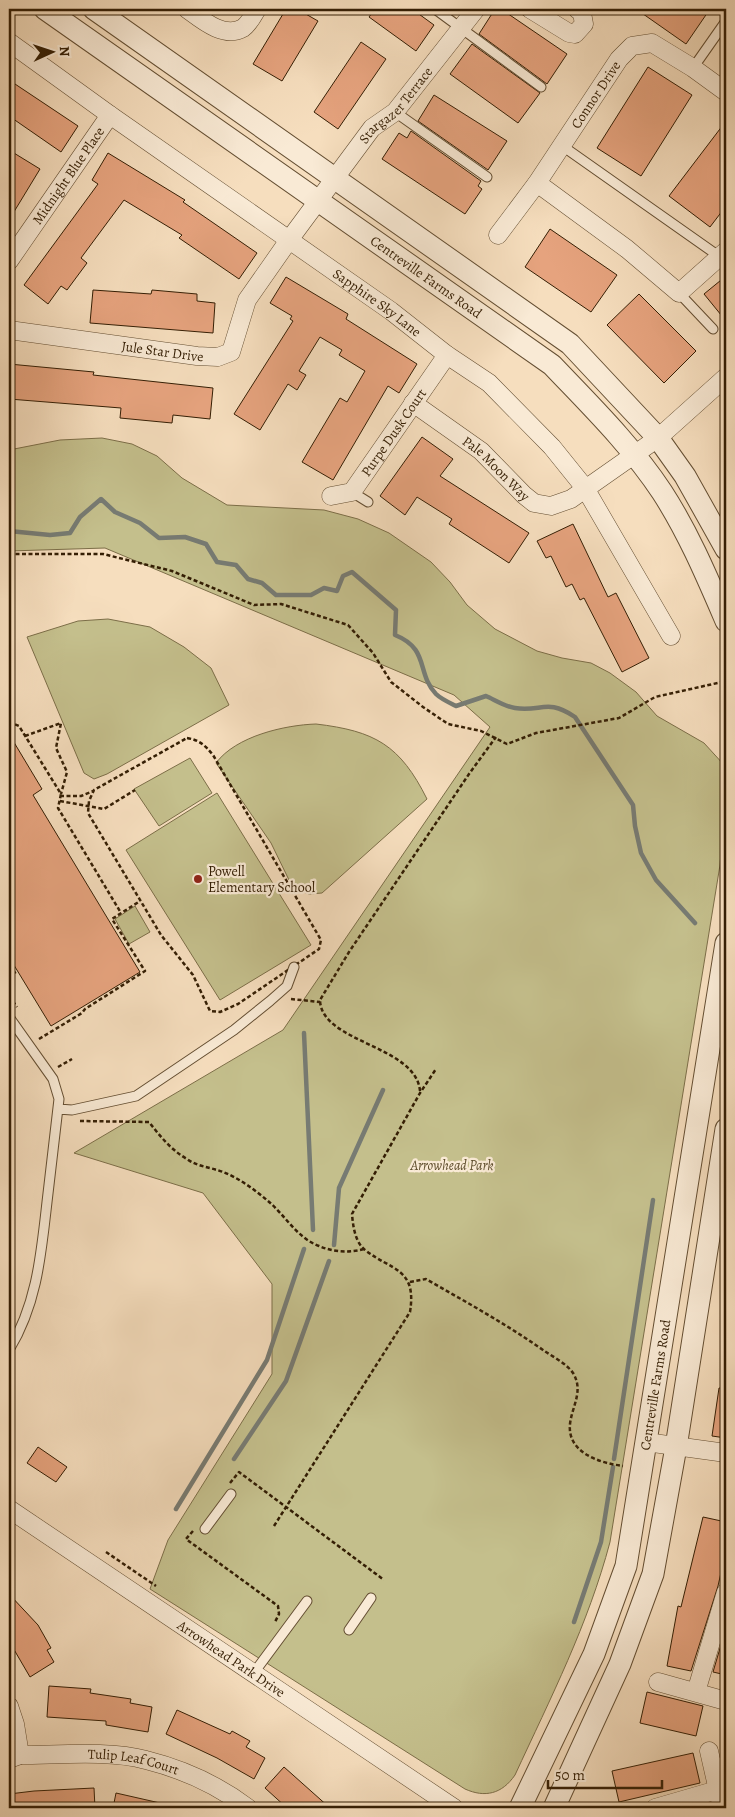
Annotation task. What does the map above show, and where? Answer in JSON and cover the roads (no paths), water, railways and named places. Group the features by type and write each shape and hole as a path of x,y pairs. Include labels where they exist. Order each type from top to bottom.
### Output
{"street":[{"name":"Centreville Farms Road","path":"45,9 552,365 601,416 661,492 700,560 726,621"},
{"name":"Centreville Farms Road","path":"94,9 570,344 658,438 685,476 726,549"},
{"path":"187,9 216,29 233,31 245,27 257,9"},
{"name":"Stargazer Terrace","path":"318,202 372,128 394,112 476,9"},
{"path":"530,9 569,33 575,34 584,24 582,13 577,9"},
{"name":"Sapphire Sky Lane","path":"9,42 110,115 391,310 447,355 489,383 552,447 586,488 671,636"},
{"name":"Connor Drive","path":"498,235 537,184 619,60 632,46 652,43 693,68 726,92"},
{"name":"Midnight Blue Place","path":"9,261 110,115"},
{"path":"537,184 627,249 680,293 723,254"},
{"name":"Jule Star Drive","path":"9,330 218,357 231,352 247,300 318,202"},
{"name":"Purpe Dusk Court","path":"352,492 447,355"},
{"name":"Pale Moon Way","path":"413,403 481,451 534,503 551,506 562,504 658,438 726,379"},
{"path":"332,496 352,492"},
{"name":"Centreville Farms Road","path":"520,1808 594,1654 626,1566 726,943"},
{"path":"554,1808 620,1664 653,1574 676,1447 726,1129"},
{"path":"646,1442 726,1453"},
{"name":"Arrowhead Park Drive","path":"9,1509 454,1808"},
{"path":"696,1692 726,1592"},
{"path":"658,1682 726,1701"},
{"path":"9,1706 15,1724 14,1757"},
{"path":"709,1751 722,1808"},
{"name":"Tulip Leaf Court","path":"14,1757 99,1755 145,1760 227,1792 248,1808"},
{"path":"655,1808 717,1790"}],"lane":[{"path":"435,9 541,87"},
{"path":"693,68 726,20"},
{"path":"394,112 487,177"},
{"path":"561,145 723,254"},
{"path":"680,293 713,329"},
{"path":"352,492 368,502"},
{"path":"57,1114 136,1096 234,1030 276,996 287,986 294,967"},
{"path":"9,1017 49,1073 58,1089 41,1259 34,1295 26,1319 9,1350"},
{"path":"202,1527 229,1490"},
{"path":"349,1630 371,1598"},
{"path":"254,1674 307,1601"}],"waterway":[{"path":"9,531 50,535 70,533 80,517 101,499 115,512 140,523 159,538 185,537 206,544 217,562 236,565 248,579 262,583 276,595 311,595 324,588 337,591 343,576 352,572 396,610 395,635 413,647 418,654 430,686 440,698 456,706 486,696 512,707 524,709 558,708 575,717 633,805 641,853 656,880 695,923"},
{"path":"304,1033 313,1230"},
{"path":"334,1245 339,1188 383,1090"},
{"path":"614,1459 653,1200"},
{"path":"176,1509 267,1360 304,1249"},
{"path":"234,1459 286,1381 329,1261"},
{"path":"574,1622 601,1542 613,1467"}],"place":[{"name":"Powell Elementary School","path":"198,879"}],"park label":[{"name":"Arrowhead Park","path":"452,1165"}]}
